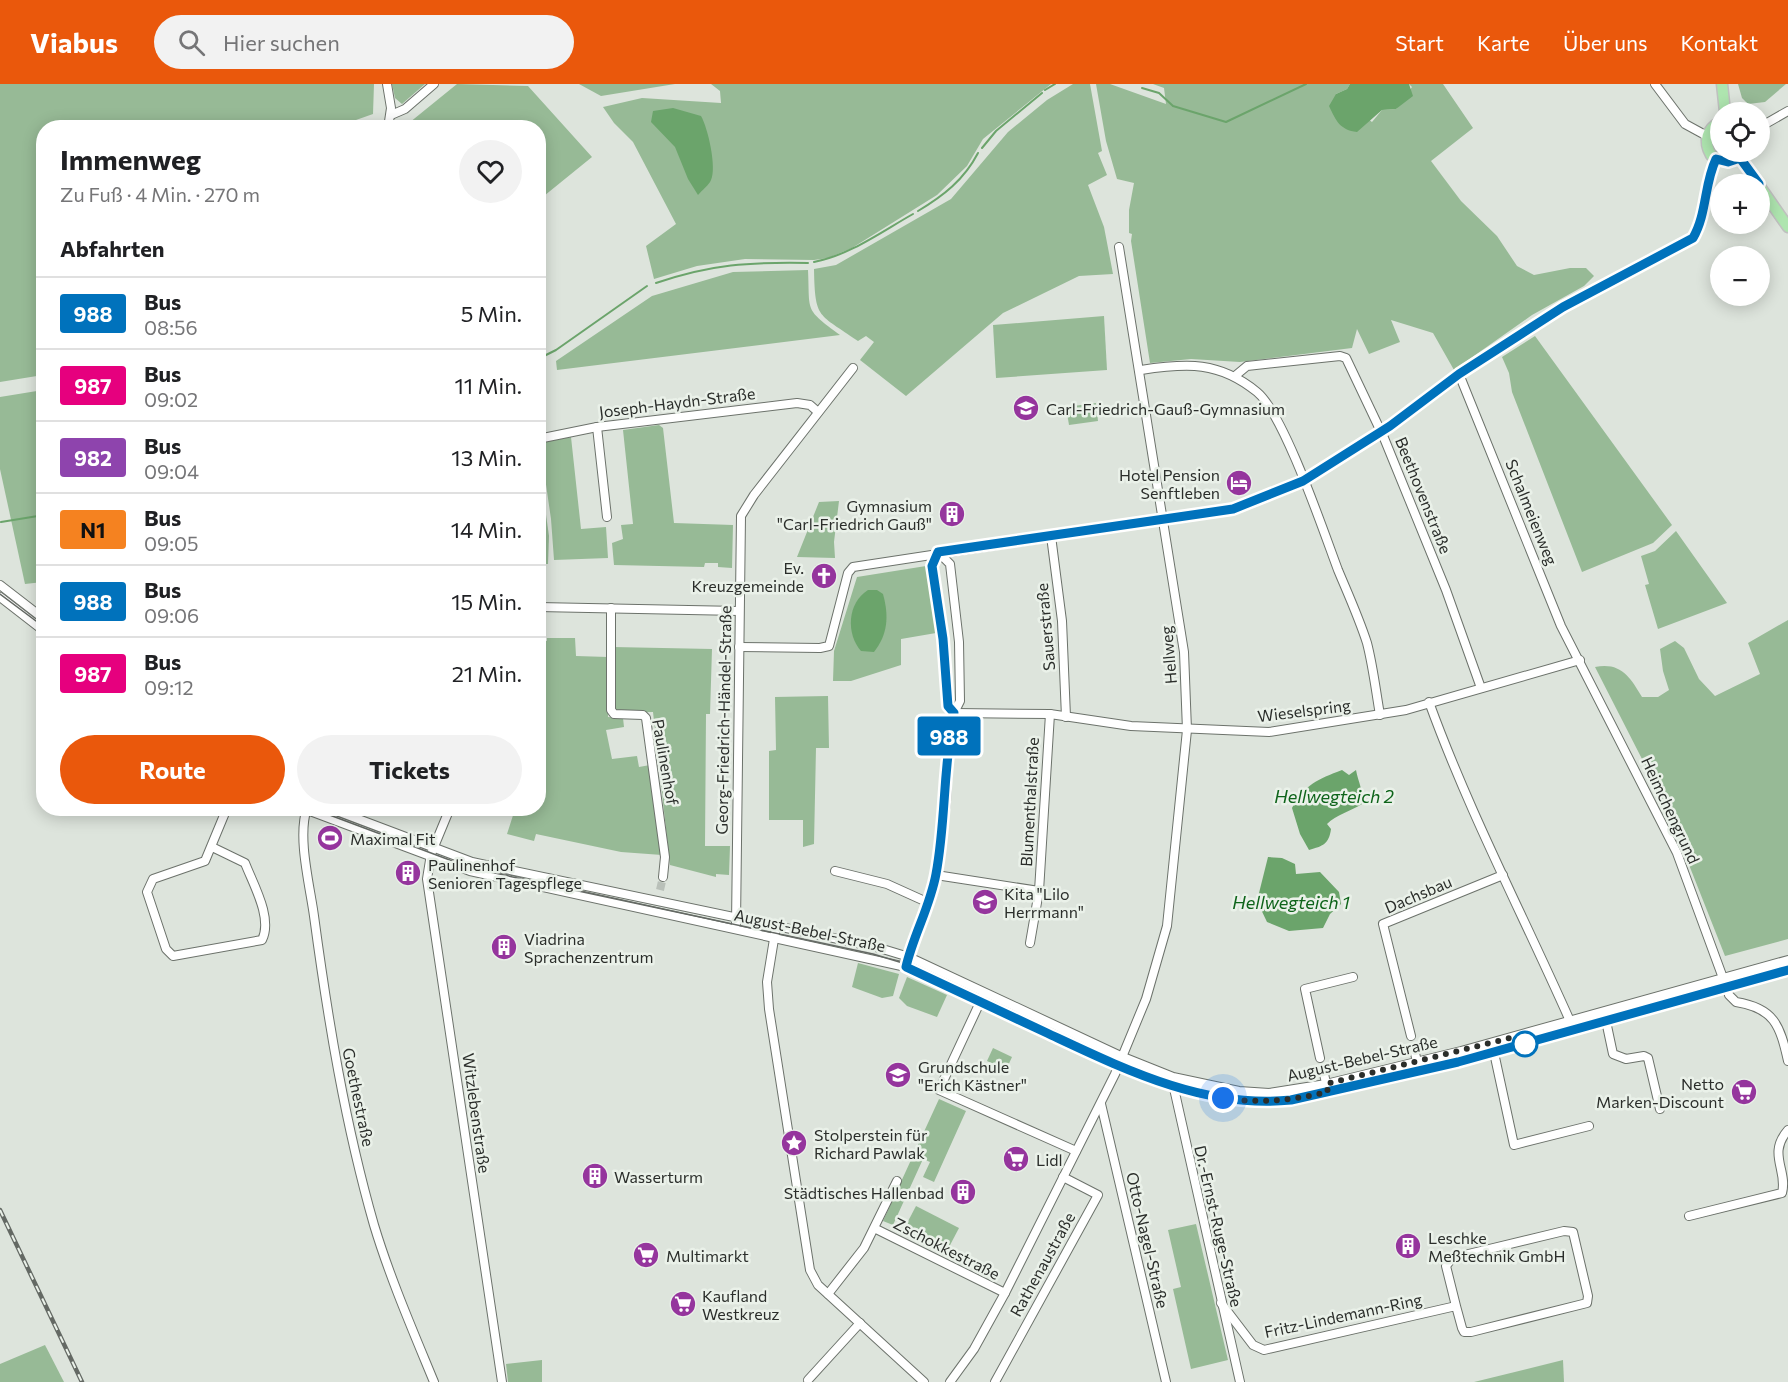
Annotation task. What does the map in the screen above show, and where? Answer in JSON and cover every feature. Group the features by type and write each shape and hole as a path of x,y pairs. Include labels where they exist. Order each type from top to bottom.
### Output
{"main road":[{"path":"1722,84 1724,102"},
{"path":"1710,131 1707,136 1710,152"},
{"path":"1746,162 1788,227"}],"street":[{"path":"387,84 390,120"},
{"path":"391,115 405,109 434,84"},
{"path":"1655,84 1685,124 1707,136"},
{"path":"1770,121 1788,111"},
{"path":"739,647 820,648 829,646 848,573 853,567 938,552 1233,509 1303,481 1380,432 1459,374 1563,307 1693,238 1700,226 1710,171 1714,162"},
{"name":"Hellweg","path":"1119,247 1141,370 1183,646 1187,730 1167,926 1154,976 1123,1057"},
{"name":"Beethovenstraße","path":"1235,376 1247,366 1341,356 1346,358 1380,432 1446,590 1481,688"},
{"path":"1141,370 1172,365 1207,365 1235,376 1259,393 1273,414 1303,481 1367,643 1380,715"},
{"name":"Georg-Friedrich-Händel-Straße","path":"736,929 740,524 744,508 853,368"},
{"name":"Schalmeienweg","path":"1459,374 1561,626 1580,660"},
{"name":"Joseph-Haydn-Straße","path":"546,437 597,427 797,403 810,405 818,412"},
{"path":"597,427 607,517"},
{"name":"Sauerstraße","path":"1051,536 1062,621 1066,717"},
{"path":"938,552 932,566 943,639 948,706 954,713"},
{"path":"906,967 929,903 936,875 946,802 947,754 954,713 960,701 959,642 950,564 938,552"},
{"path":"0,585 36,613"},
{"path":"0,597 36,625"},
{"path":"546,607 739,611"},
{"name":"Paulinenhof","path":"611,608 611,710 614,714 643,715 646,718 665,857 663,878"},
{"name":"Wieselspring","path":"954,713 1050,714 1187,730 1269,732 1380,715 1580,660"},
{"name":"Heimchengrund","path":"1580,660 1677,853 1723,978"},
{"path":"1430,702 1474,814 1570,1021"},
{"name":"Blumenthalstraße","path":"1030,943 1038,891 1050,714"},
{"path":"212,848 245,863 264,915 265,933 262,940 173,956 166,949 147,892 153,879 205,861 224,816"},
{"name":"Goethestraße","path":"304,816 303,831 318,948 334,1056 349,1128 375,1226 407,1319 434,1382"},
{"name":"August-Bebel-Straße","path":"323,816 430,858 470,871 906,967 1119,1067 1174,1088 1268,1103 1419,1067 1494,1053 1788,970"},
{"name":"August-Bebel-Straße","path":"350,816 472,862 776,926 909,957 1123,1057 1173,1077 1210,1087 1249,1092 1327,1088"},
{"name":"Witzlebenstraße","path":"447,816 430,858 427,879 502,1382"},
{"path":"836,871 887,884 929,903"},
{"name":"Blumenthalstraße","path":"936,875 1038,891"},
{"name":"Dachsbau","path":"1411,1036 1383,924 1503,875"},
{"path":"655,912 660,890"},
{"path":"776,926 767,982 769,1009 810,1270 818,1285 924,1382"},
{"name":"August-Bebel-Straße","path":"1419,1067 1492,1043 1788,960"},
{"path":"1320,1058 1305,989 1353,977"},
{"path":"1727,987 1729,995 1736,1002 1753,1005 1768,1013 1782,1034 1788,1060"},
{"path":"985,992 939,1090 1076,1151"},
{"path":"1606,1022 1613,1054 1626,1059 1644,1056 1648,1058 1660,1109"},
{"path":"1492,1043 1514,1144 1589,1126"},
{"path":"1414,1049 1419,1067"},
{"name":"Rathenaustraße","path":"950,1382 974,1349 1005,1293 1123,1057"},
{"path":"1323,1070 1327,1088"},
{"name":"Dr.-Ernst-Ruge-Straße","path":"1173,1077 1240,1382"},
{"name":"Otto-Nagel-Straße","path":"1101,1104 1166,1382"},
{"path":"1689,1216 1782,1193 1786,1185 1778,1150 1779,1140 1788,1130"},
{"name":"Rathenaustraße","path":"995,1382 1098,1195 1063,1177"},
{"path":"828,1294 876,1229 897,1181"},
{"name":"Zschokkestraße","path":"876,1229 1005,1293"},
{"path":"1564,1231 1573,1232 1588,1296 1587,1303 1471,1332 1464,1332 1456,1306 1446,1266 1452,1258 1564,1231"},
{"name":"Fritz-Lindemann-Ring","path":"1221,1303 1253,1345 1264,1350 1456,1306"},
{"path":"808,1380 860,1323"}],"shaded area":[{"path":"0,84 374,84 373,114 356,120 36,120 36,376 0,382"},
{"path":"392,84 425,84 402,104 395,98"},
{"path":"457,84 528,86 592,157 546,194 546,120 413,120"},
{"path":"579,84 675,84 601,96"},
{"path":"711,84 1051,84 983,139 967,166 937,195 852,248 828,258 814,260 745,259 697,266 654,279 646,246 676,224 633,142 614,123 603,107 642,98 721,103 720,91"},
{"path":"1073,84 1090,84 1102,151 1098,153 1107,175 1088,185 1104,227 1113,274 1079,276 1003,313 906,396 860,360 874,342 866,336 858,341 821,314 816,298 814,269 836,265 951,199 1008,132 1047,100"},
{"path":"1096,84 1110,84 1166,104 1164,88 1153,84 1350,84 1347,89 1336,94 1372,122 1382,110 1396,109 1412,87 1409,84 1443,84 1473,128 1431,161 1461,201 1497,236 1517,266 1534,275 1570,268 1586,268 1594,276 1584,286 1532,315 1454,370 1433,333 1391,320 1400,342 1369,354 1357,329 1352,348 1240,362 1191,359 1150,363 1131,241 1132,234 1129,233 1129,210 1134,183 1117,179 1106,141"},
{"path":"1738,84 1786,84 1765,102 1746,102 1742,98"},
{"path":"808,270 811,308 820,320 840,335 557,370 556,361 652,296 733,272"},
{"path":"1104,316 1107,370 996,378 993,325"},
{"path":"1535,336 1672,525 1653,543 1582,572 1512,392 1509,373 1502,357"},
{"path":"36,391 36,583 25,584 0,469 0,397"},
{"path":"1096,403 1098,421 1069,425 1066,407"},
{"path":"659,425 663,428 674,523 733,525 732,568 718,567 718,563 705,563 704,567 614,565 612,543 623,539 621,525 633,524 623,430"},
{"path":"571,437 581,529 606,527 608,558 554,560 546,484 546,442"},
{"path":"839,501 834,542 835,558 797,557 819,502"},
{"path":"546,515 549,536 548,564 546,564"},
{"path":"1676,531 1727,603 1658,629 1645,585 1649,584 1641,556 1655,551"},
{"path":"926,566 936,633 901,639 901,665 851,681 833,681 834,651 857,577"},
{"path":"1788,620 1788,939 1725,956 1665,804 1595,667 1618,669 1629,677 1642,697 1658,697 1669,690 1660,649 1675,641 1684,648 1699,679 1715,696 1760,674 1748,643"},
{"path":"547,638 575,638 576,656 608,657 608,717 623,718 624,727 606,730 612,759 637,756 639,767 650,765 662,855 621,852 536,834 534,841 507,834 513,816 546,816"},
{"path":"613,647 712,649 710,714 706,714 705,846 730,846 729,875 716,874 716,877 670,865 653,712 616,713 613,709"},
{"path":"828,696 829,748 816,748 814,844 803,847 803,820 769,820 769,751 776,750 775,697"},
{"path":"858,963 899,974 893,996 882,998 852,987"},
{"path":"907,977 947,995 937,1017 907,1006 899,998"},
{"path":"993,1048 1012,1057 1006,1070 987,1061"},
{"path":"939,1099 966,1111 934,1182 923,1177 930,1162 923,1159 893,1225 883,1221"},
{"path":"916,1206 959,1228 948,1249 905,1227"},
{"path":"1196,1224 1228,1360 1191,1369 1173,1289 1181,1287 1168,1230"},
{"path":"45,1345 64,1382 0,1382 0,1364"},
{"path":"542,1360 542,1382 508,1382 506,1364"},
{"path":"1563,1360 1564,1382 1474,1382"}],"water":[{"path":"1350,84 1409,84 1413,96 1396,109 1382,110 1357,132 1351,131 1339,124 1329,106 1336,94 1347,89"},
{"path":"673,108 701,116 706,129 711,148 713,174 710,182 698,195 688,179 675,147 651,122 653,111"},
{"path":"868,590 877,590 883,594 886,610 885,632 874,652 861,651 851,628 856,603"},
{"name":"Hellwegteich 2","path":"1342,770 1349,775 1356,770 1362,791 1362,804 1327,824 1331,829 1327,841 1322,846 1309,850 1300,834 1292,808 1307,788 1326,776"},
{"name":"Hellwegteich 1","path":"1268,857 1282,858 1295,864 1296,874 1320,872 1339,892 1341,904 1330,914 1323,928 1289,931 1267,922 1257,901"}],"waterway":[{"path":"1045,90 1055,84"},
{"path":"1142,88 1159,93 1173,106 1226,122 1306,84"},
{"path":"982,148 996,131 1042,93"},
{"path":"918,211 952,187 978,153"},
{"path":"814,262 853,248 913,214"},
{"path":"656,283 713,268 767,263 808,263"},
{"path":"546,355 647,286"},
{"path":"1,522 36,516"}],"tunnel":[{"path":"660,890 663,877"}],"tram line":[{"path":"0,594 36,621"},
{"path":"332,816 471,868 873,954 906,964 1120,1063 1173,1083 1238,1097 1269,1099 1291,1097 1413,1069 1788,967"}],"railway":[{"path":"0,1210 82,1382"}],"bus line":[{"name":"988","path":"1752,174 1740,158 1728,162 1716,159 1710,171 1700,226 1693,238 1563,307 1459,374 1390,426 1303,481 1233,509 938,552 932,566 943,639 948,706 954,713 947,754 946,802 936,875 929,903 906,967 1119,1067 1174,1088 1268,1103 1291,1100 1458,1062 1788,970"}],"place":[{"name":"Carl-Friedrich-Gauß-Gymnasium","path":"1026,408"},
{"name":"Hotel Pension Senftleben","path":"1239,483"},
{"name":"Gymnasium \"Carl-Friedrich Gauß\"","path":"952,514"},
{"name":"Ev. Kreuzgemeinde","path":"824,576"},
{"name":"Maximal Fit","path":"330,838"},
{"name":"Paulinenhof Senioren Tagespflege","path":"408,873"},
{"name":"Kita \"Lilo Herrmann\"","path":"985,902"},
{"name":"Viadrina Sprachenzentrum","path":"504,947"},
{"name":"Grundschule \"Erich Kästner\"","path":"898,1075"},
{"name":"Netto Marken-Discount","path":"1744,1092"},
{"name":"Stolperstein für Richard Pawlak","path":"794,1143"},
{"name":"Lidl","path":"1016,1159"},
{"name":"Wasserturm","path":"595,1176"},
{"name":"Städtisches Hallenbad","path":"963,1192"},
{"name":"Leschke Meßtechnik GmbH","path":"1408,1246"},
{"name":"Multimarkt","path":"646,1255"},
{"name":"Kaufland Westkreuz","path":"683,1304"}],"route":[{"path":"1223,1098 1268,1103 1291,1100 1328,1092 1326,1084 1522,1035 1525,1044"}]}
